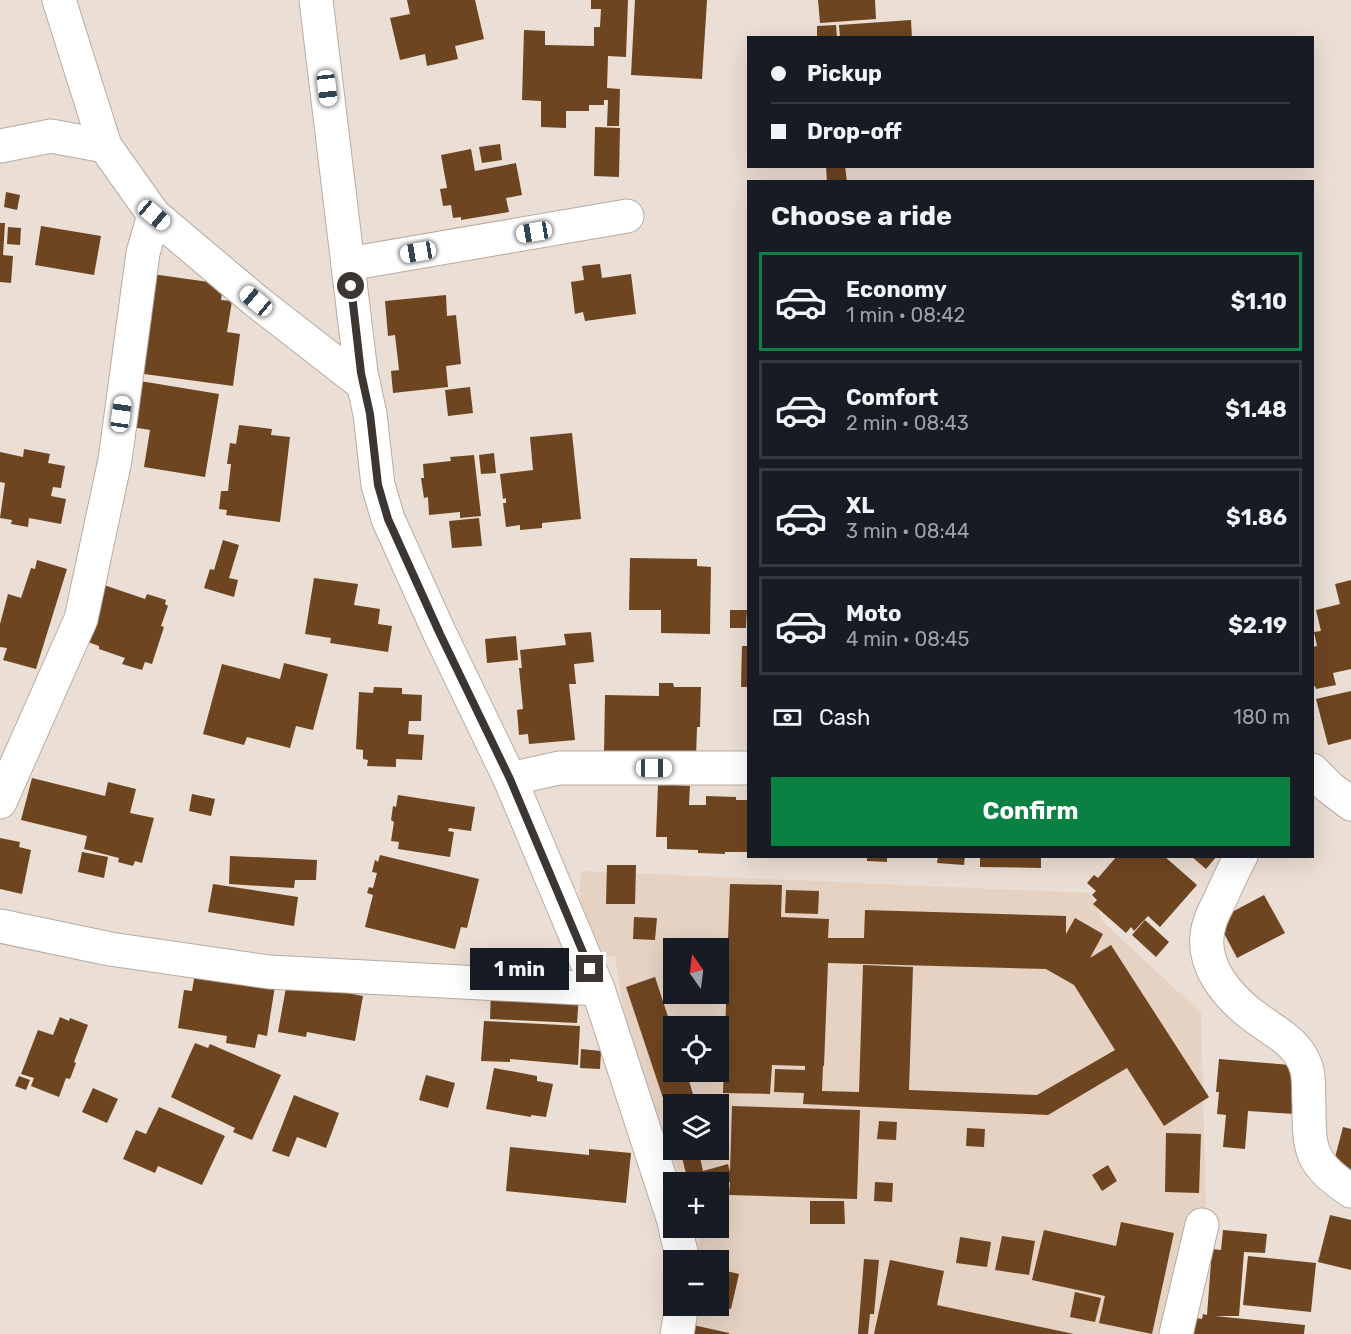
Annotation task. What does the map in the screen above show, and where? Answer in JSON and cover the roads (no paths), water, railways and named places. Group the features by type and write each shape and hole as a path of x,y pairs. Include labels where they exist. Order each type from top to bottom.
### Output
{"street":[{"path":"59,0 105,146 154,215 256,301 364,385"},
{"path":"316,0 378,485 388,519 510,779 598,989 663,1187"},
{"path":"0,146 51,136 105,146"},
{"path":"0,802 81,619 115,460 143,253 154,215"},
{"path":"348,264 627,216"},
{"path":"510,779 558,768 747,768"},
{"path":"1240,858 1209,923 1207,945 1212,968 1225,990 1240,1007 1288,1039 1299,1052 1306,1068 1309,1130 1316,1160 1323,1170 1351,1191"},
{"path":"0,926 110,949 270,972 598,989"},
{"path":"1176,1334 1202,1225"},
{"path":"677,1334 680,1316"}]}
